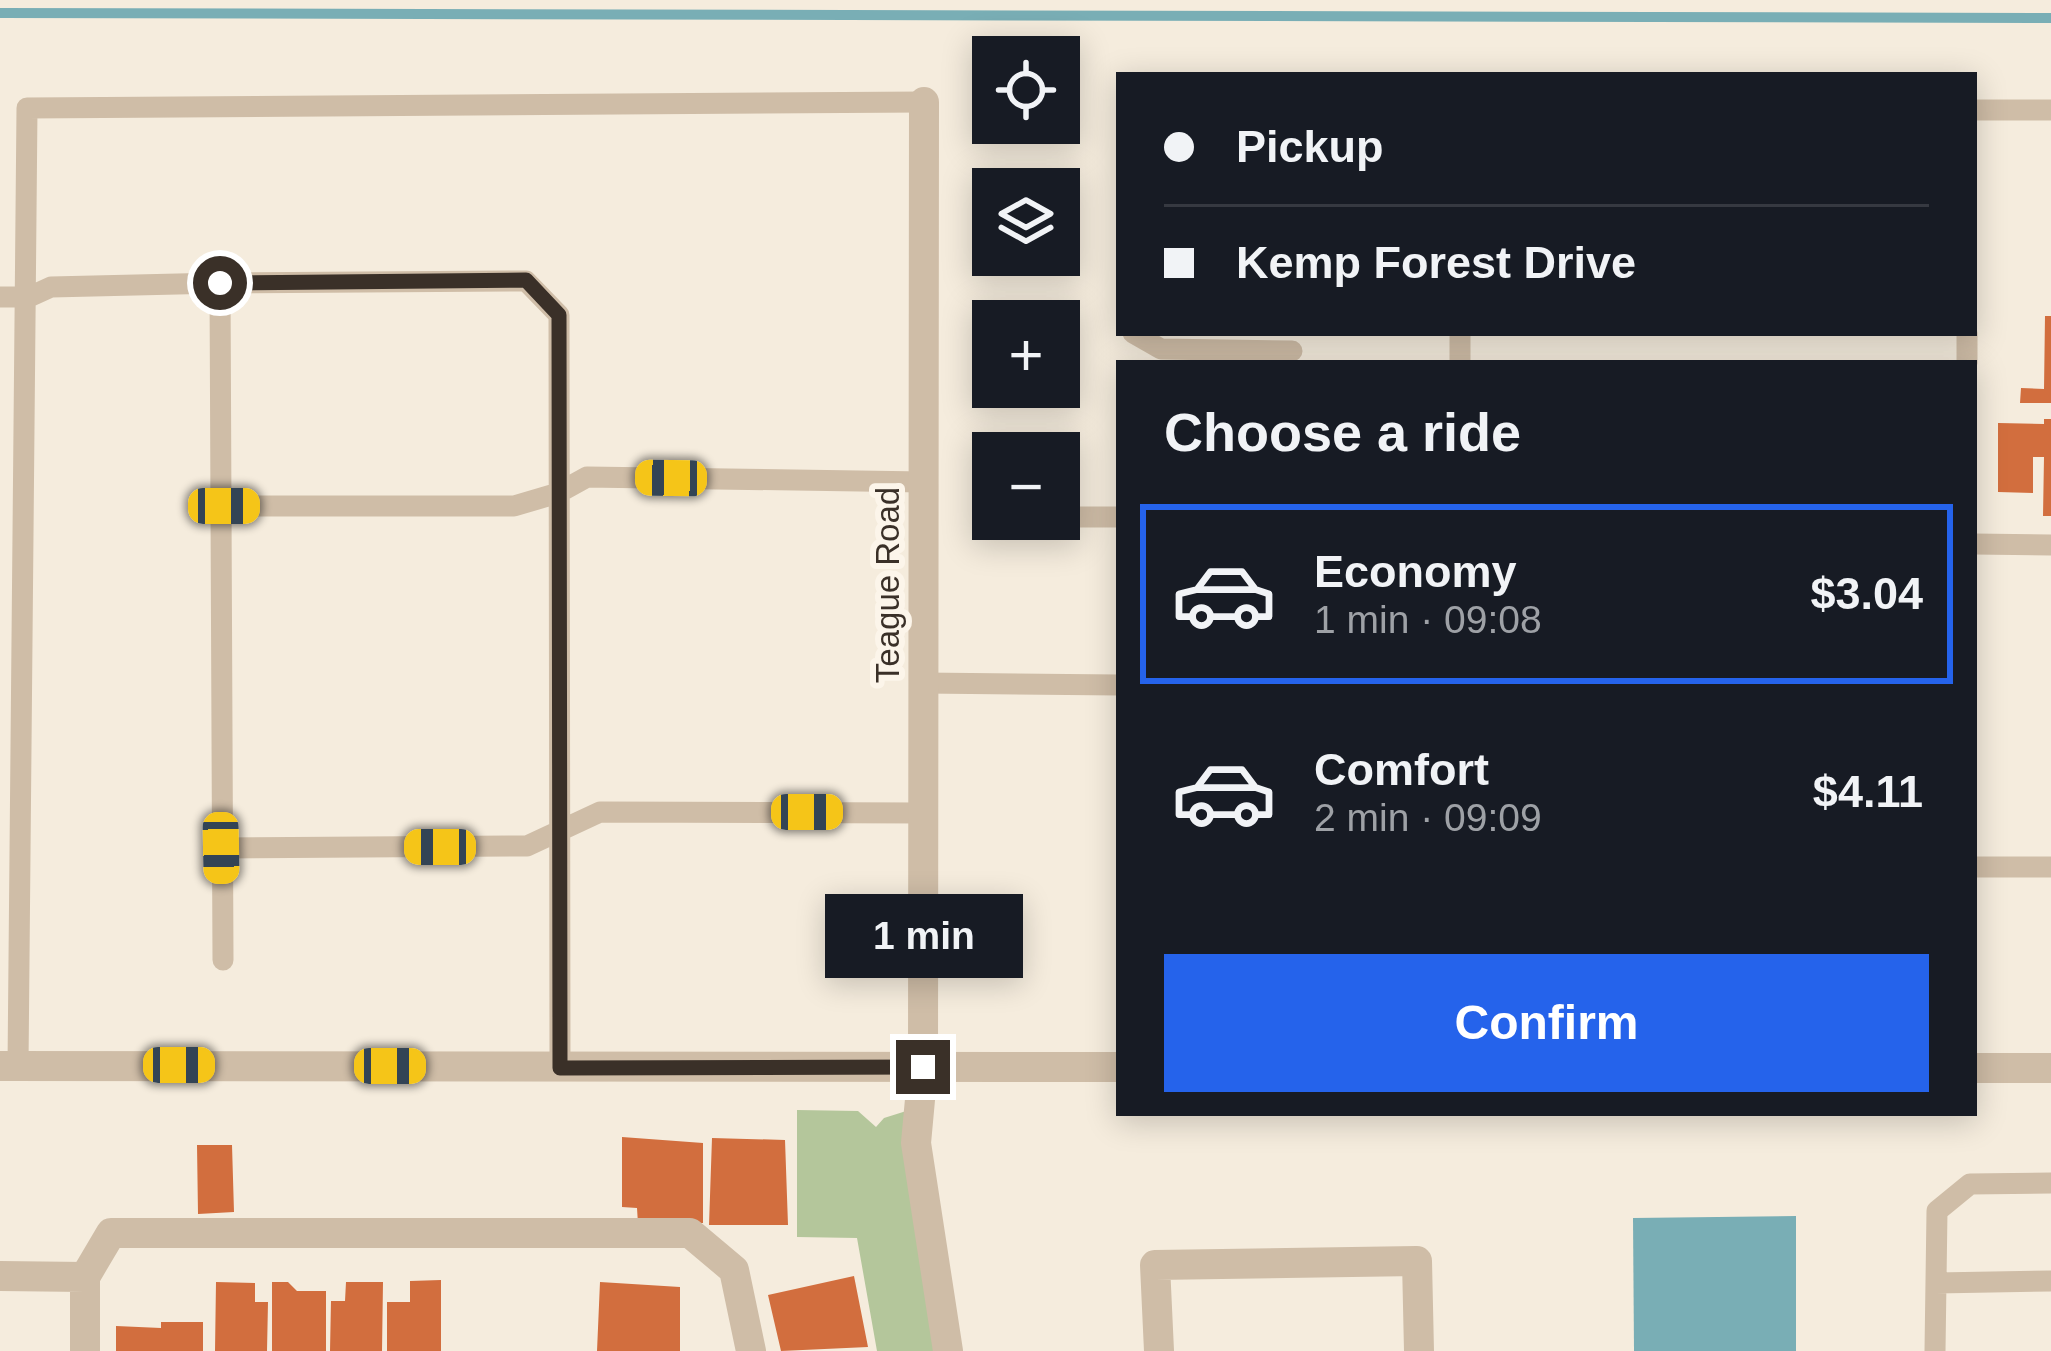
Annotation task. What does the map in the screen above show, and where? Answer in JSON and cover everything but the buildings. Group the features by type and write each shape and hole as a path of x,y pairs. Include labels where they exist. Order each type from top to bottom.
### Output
{"street":[{"name":"Teague Road","path":"923,102 923,1067 916,1143 948,1351"},
{"path":"9,1066 1116,1067"},
{"path":"1977,1068 2051,1068"},
{"path":"85,1351 86,1277 111,1233 691,1233 734,1270 751,1351"},
{"path":"1159,1351 1155,1264 1417,1261 1419,1351"},
{"path":"0,1276 86,1277"}],"lane":[{"path":"9,1066 11,841 29,297 27,108 923,102"},
{"path":"1977,110 2051,110"},
{"path":"0,297 29,297 52,287 526,280 559,315 560,1068"},
{"path":"220,283 223,959"},
{"path":"1138,336 1161,349 1294,349"},
{"path":"224,506 514,506 558,493 587,477 923,482"},
{"path":"1080,518 1116,517"},
{"path":"1977,544 2051,545"},
{"path":"923,683 1116,686"},
{"path":"221,848 527,846 600,812 924,813"},
{"path":"1977,867 2051,867"},
{"path":"1936,1351 1937,1211 1970,1184 2051,1183"},
{"path":"1936,1283 2051,1281"}],"green space":[{"path":"919,1107 948,1351 877,1351 857,1238 797,1237 797,1110 858,1111 876,1127 884,1118"}],"water":[{"path":"1796,1216 1796,1351 1634,1351 1633,1218"}],"waterway":[{"path":"0,13 2051,18"}],"route":[{"path":"220,283 526,280 559,315 560,1068 923,1067"}]}
